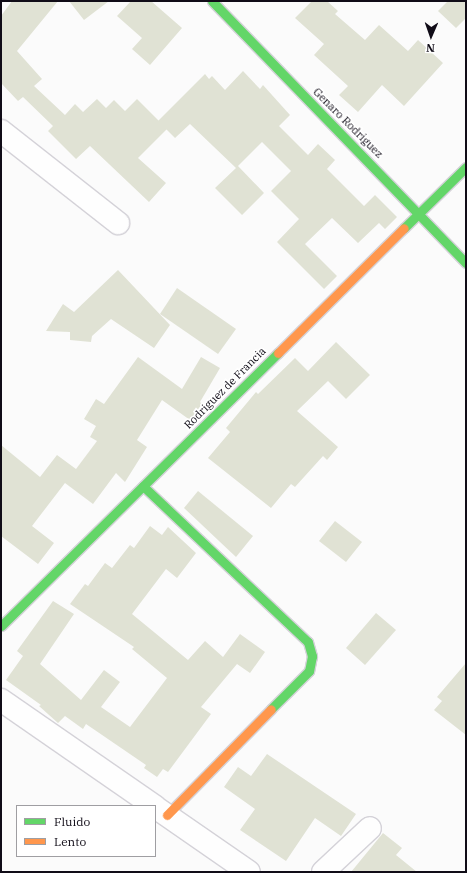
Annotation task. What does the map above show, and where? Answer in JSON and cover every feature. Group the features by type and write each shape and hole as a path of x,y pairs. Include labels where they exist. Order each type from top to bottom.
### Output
{"street":[{"name":"Genaro Rodriguez","path":"212,1 419,212 466,263"},
{"path":"1,131 118,223"},
{"name":"Rodriguez de Francia","path":"1,626 466,167"},
{"path":"142,486 308,642 312,656 310,670 159,809 248,872"},
{"path":"1,700 153,805"},
{"path":"323,872 370,828"}],"building":[{"path":"12,1 58,1 17,51 42,79 34,86 65,115 75,104 83,112 97,99 106,108 114,100 125,111 137,99 167,129 138,158 166,183 149,202 90,146 76,159 48,131 53,126 23,97 18,101 1,83 1,16"},
{"path":"69,1 109,1 84,20"},
{"path":"131,1 151,1 182,28 150,65 132,49 142,38 117,16"},
{"path":"312,1 327,1 338,11 335,14 365,40 379,25 408,51 418,40 443,63 404,106 382,85 358,112 339,95 348,86 314,55 324,44 295,18"},
{"path":"448,1 466,1 466,18 456,28 438,11"},
{"path":"243,71 260,89 263,85 290,115 279,126 308,155 318,144 335,160 327,169 364,206 375,195 397,217 385,229 379,223 358,243 332,218 305,244 337,276 324,289 277,242 299,219 271,191 291,171 262,142 238,166 264,193 242,215 215,188 236,168 190,124 175,138 158,121 205,74 209,79 212,76 225,90"},
{"path":"118,270 170,325 154,348 111,319 92,336 91,342 70,340 70,332 46,331 63,304 74,312"},
{"path":"177,288 236,329 218,354 160,314"},
{"path":"336,342 370,375 346,399 328,381 297,411 338,447 327,460 323,456 295,487 291,484 271,508 208,458 230,432 226,428 256,392 258,394 295,358 308,371"},
{"path":"138,357 182,389 201,357 220,368 200,402 202,404 190,420 162,400 137,440 147,447 125,482 116,473 93,504 65,483 32,526 54,543 38,564 1,536 1,445 40,477 57,455 76,469 97,441 90,437 96,426 84,419 96,399 104,404"},
{"path":"198,491 253,536 236,557 184,508"},
{"path":"335,521 362,542 346,562 319,541"},
{"path":"150,526 162,535 168,527 196,553 177,578 166,569 132,614 188,660 205,641 223,657 240,634 265,652 250,673 237,664 201,707 211,714 168,772 163,769 157,777 144,768 146,765 86,724 83,729 65,716 58,723 39,706 41,705 6,680 23,656 17,651 53,601 74,614 40,664 81,700 104,670 120,682 101,707 130,727 167,678 132,649 134,647 70,604 85,584 88,586 105,563 112,568 130,545 134,548"},
{"path":"376,613 396,630 365,665 346,648"},
{"path":"466,663 466,735 434,710 442,701 437,697"},
{"path":"267,754 356,814 341,836 315,818 286,861 240,830 255,809 224,787 238,767 251,776"},
{"path":"383,833 402,848 396,855 417,872 351,872"}],"traffic: fast":[{"path":"212,1 466,263"},
{"path":"404,228 466,167"},
{"path":"1,626 278,353"},
{"path":"143,486 308,642 312,656 309,671 271,709"}],"traffic: slow":[{"path":"278,353 404,228"},
{"path":"167,815 271,709"}]}
